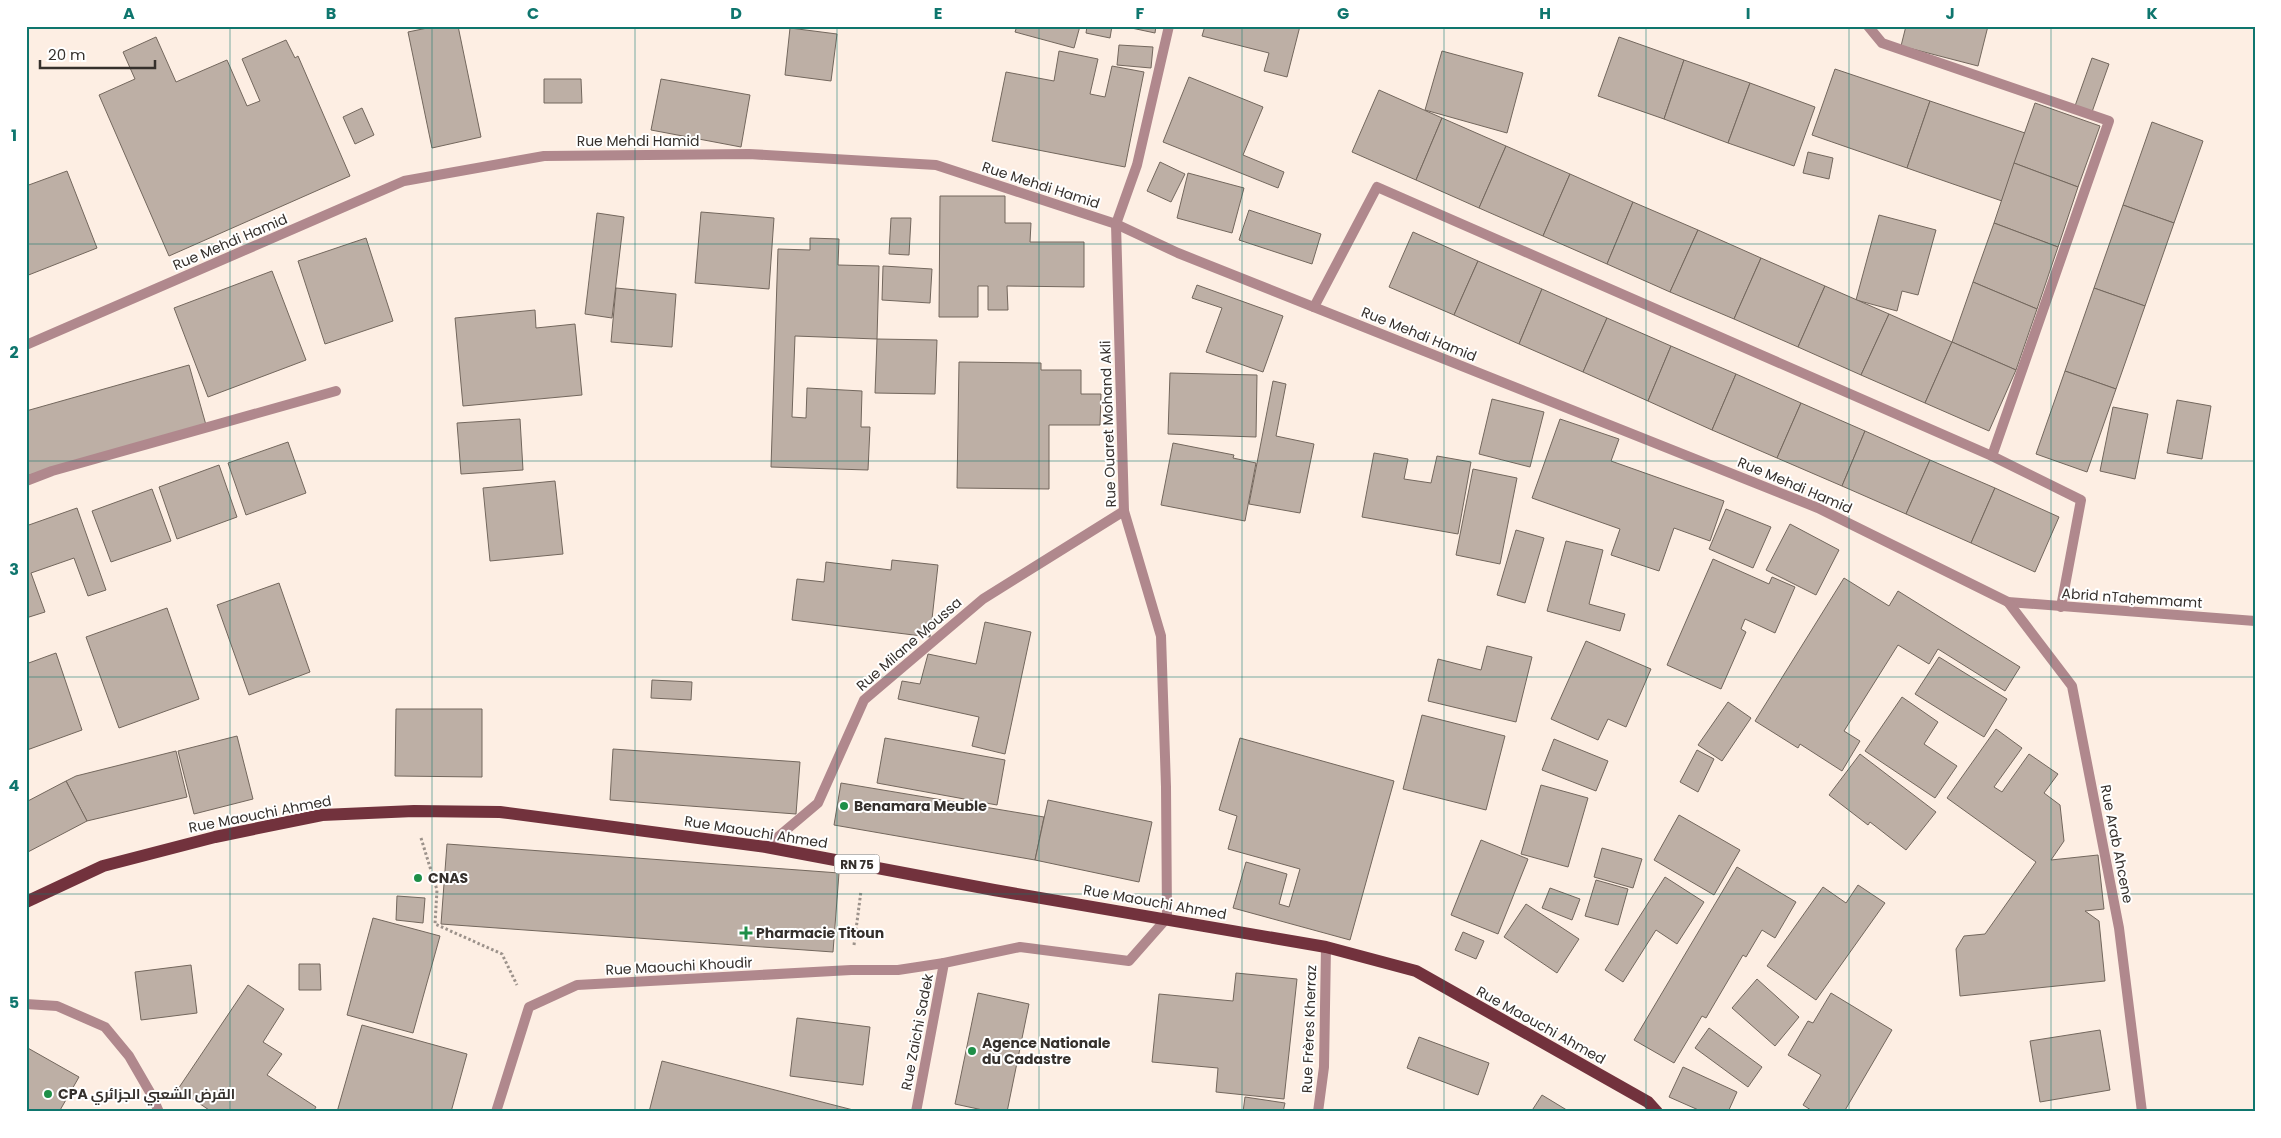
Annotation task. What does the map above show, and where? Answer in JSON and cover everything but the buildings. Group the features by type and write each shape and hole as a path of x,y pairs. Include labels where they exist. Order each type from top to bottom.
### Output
{"main road":[{"name":"Rue Maouchi Ahmed","path":"26,902 103,866 215,837 322,815 414,810 500,812 766,847 994,890 1167,918 1326,947 1416,972 1648,1102 1657,1112"}],"street":[{"path":"1116,224 1137,165 1169,26"},
{"path":"1868,26 1882,43 2109,121 1992,456"},
{"name":"Rue Mehdi Hamid","path":"26,345 404,181 544,156 749,154 936,165 1116,224 1178,253 1818,508 2008,602"},
{"path":"1314,307 1377,187 1992,456 2081,500 2061,607"},
{"name":"Rue Ouaret Mohand Akli","path":"1116,224 1124,511 1161,636 1166,787 1167,918"},
{"path":"26,481 52,471 336,390"},
{"name":"Rue Milane Moussa","path":"766,847 818,803 864,700 983,599 1124,511"},
{"name":"Abrid nTaḥemmamt","path":"2008,602 2255,622"},
{"name":"Rue Arab Ahcene","path":"2008,602 2072,686 2119,928 2142,1112"},
{"name":"Rue Zaichi Sadek","path":"916,1112 944,963 1020,947 1129,961 1167,918"},
{"name":"Rue Frères Kherraz","path":"1318,1112 1324,1067 1326,947"},
{"name":"Rue Maouchi Khoudir","path":"529,1008 577,985 851,970 898,970 944,963"},
{"path":"26,1004 57,1006 105,1027 129,1056 151,1094 158,1112"},
{"path":"496,1112 529,1008"}],"path":[{"path":"414,810 425,856 437,890 435,924 502,954 529,1008"},
{"path":"851,970 864,866"}],"place":[{"name":"Benamara Meuble","path":"844,806"},
{"name":"CNAS","path":"418,878"},
{"name":"Pharmacie Titoun","path":"746,933"},
{"name":"Agence Nationale du Cadastre","path":"972,1051"},
{"name":"CPA القرض الشعبي الجزائري","path":"48,1094"}]}
